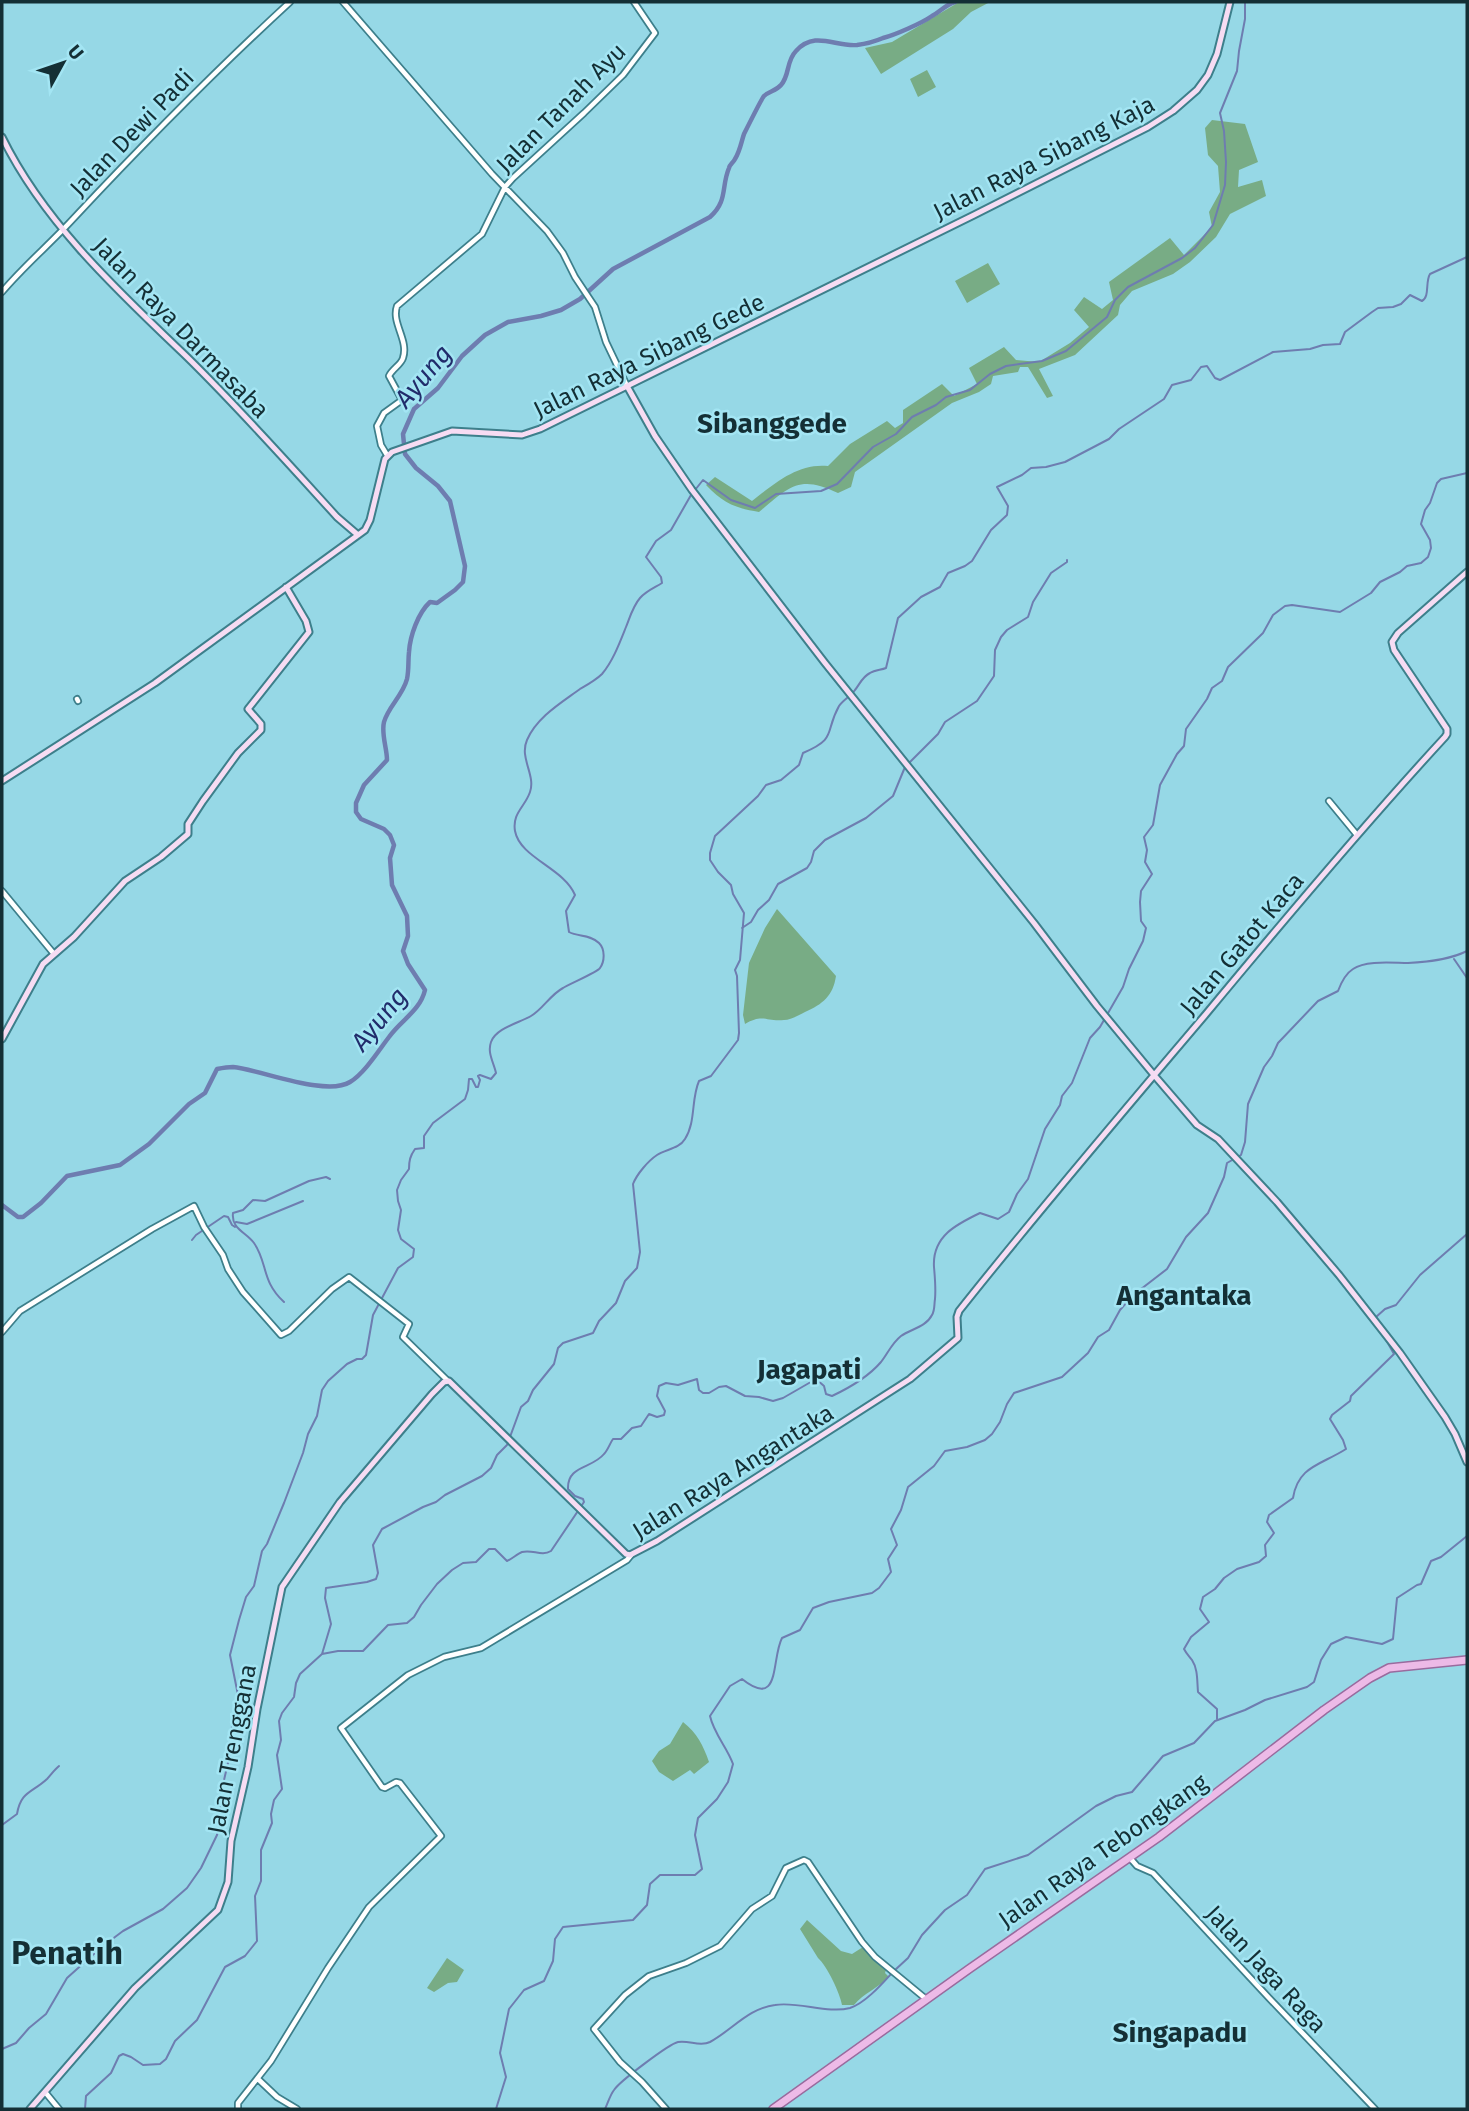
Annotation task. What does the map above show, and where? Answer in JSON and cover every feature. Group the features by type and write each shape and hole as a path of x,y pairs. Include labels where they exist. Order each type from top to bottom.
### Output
{"main road":[{"name":"Jalan Raya Sibang Kaja","path":"855,274 1148,127 1173,111 1198,90 1208,75 1217,54 1230,2"},
{"name":"Jalan Raya Darmasaba","path":"2,137 29,185 62,229 207,377 357,537"},
{"name":"Jalan Raya Sibang Gede","path":"387,455 410,444 452,431 527,434 855,274"},
{"path":"627,386 655,436 693,492 1107,1017 1197,1125 1218,1139 1358,1298 1454,1430 1467,1462"},
{"path":"2,780 155,683 357,537 369,524 387,455"},
{"name":"Jalan Gatot Kaca","path":"1154,1075 1357,835 1447,734 1447,729 1394,650 1392,642 1398,633 1467,572"},
{"path":"2,1039 41,967 74,937 125,881 161,857 188,834 188,824 203,801 238,753 261,730 261,724 248,709 309,632 306,621 286,587"},
{"name":"Jalan Raya Angantaka","path":"447,1380 626,1554 631,1555 860,1412 910,1379 948,1348 959,1336 959,1311 1154,1075"},
{"name":"Jalan Trenggana","path":"30,2109 135,1988 218,1910 228,1885 231,1840 251,1749 277,1603 283,1585 356,1482 425,1401 447,1380"},
{"name":"Jalan Raya Tebongkang","path":"773,2109 1130,1858 1324,1710 1382,1670 1467,1660"}],"street":[{"name":"Jalan Dewi Padi","path":"2,292 23,267 218,68 290,2"},
{"name":"Jalan Tanah Ayu","path":"387,455 377,426 382,415 402,398 389,376 403,357 403,343 395,309 482,234 505,187 624,75 653,37 654,31 634,2"},
{"path":"346,5 463,142 547,231 569,261 593,302 606,342 627,386"},
{"path":"1329,801 1357,835"},
{"path":"2,891 54,954"},
{"path":"2,1332 20,1311 194,1206 238,1285 282,1336 347,1277 409,1324 402,1336 447,1380"},
{"path":"237,2109 238,2103 271,2062 369,1907 441,1836 400,1783 382,1787 341,1728 408,1675 444,1657 481,1648 581,1589 631,1555"},
{"name":"Jalan Jaga Raga","path":"1130,1858 1137,1866 1152,1872 1262,1992 1375,2109"},
{"path":"666,2109 593,2030 625,1995 649,1976 720,1947 752,1909 771,1898 786,1868 804,1860 808,1862 862,1942 926,2000"},
{"path":"258,2079 276,2097 297,2109"},
{"path":"45,2094 59,2109"}],"green space":[{"path":"959,2 990,2 971,12 953,29 881,74 865,48 892,42"},
{"path":"927,70 936,87 918,97 910,79"},
{"path":"1212,120 1245,124 1258,162 1239,170 1238,187 1262,180 1266,196 1230,214 1216,237 1190,262 1173,274 1132,291 1120,305 1118,315 1075,355 1039,369 1053,396 1047,398 1028,367 1020,367 1018,372 993,376 991,384 952,403 855,472 851,487 838,493 813,484 795,486 759,512 730,504 706,485 715,477 752,501 778,481 797,471 828,466 850,444 887,421 895,428 903,423 903,410 942,384 954,396 977,384 969,368 1004,347 1016,360 1039,362 1070,343 1089,327 1074,310 1084,297 1102,309 1113,300 1109,282 1170,238 1184,255 1212,227 1209,212 1220,192 1218,166 1208,155 1205,128"},
{"path":"988,263 1000,284 967,303 955,281"},
{"path":"777,909 836,976 835,983 822,1002 795,1017 784,1020 761,1018 745,1024 743,1015 749,963"},
{"path":"683,1722 699,1740 709,1762 694,1774 690,1770 673,1781 659,1772 652,1761 659,1751 670,1744"},
{"path":"807,1920 841,1951 852,1954 863,1947 886,1970 885,1973 889,1977 854,2005 842,2005 829,1973 800,1929"},
{"path":"447,1958 464,1970 457,1982 448,1983 434,1992 427,1988"}],"waterway":[{"name":"Ayung","path":"2,1205 18,1217 23,1217 67,1176 120,1165 149,1144 189,1104 205,1093 217,1069 245,1069 310,1085 339,1086 350,1082 366,1068 394,1031 415,1010 425,990 403,951 408,936 407,916 392,885 390,858 394,845 384,829 361,819 356,812 356,803 364,785 387,760 384,722 407,679 410,646 418,618 430,602 437,603 463,582 465,566 450,501 405,454 403,434 414,409 438,388 462,356 485,335 508,322 561,310 580,299 613,269 710,217 722,199 729,167 737,156 744,134 760,102 766,94 781,85 793,55 803,45 818,40 849,45 870,42 928,19 955,2"},
{"path":"2,2049 16,2043 46,2014 67,1978 96,1952 102,1943 107,1943 163,1909 187,1888 201,1868 220,1824 221,1793 237,1708 238,1695 230,1655 239,1620 246,1597 254,1586 262,1551 284,1503 317,1416 322,1390 347,1364 366,1355 373,1315 398,1268 413,1257 414,1249 401,1239 398,1230 401,1210 397,1190 409,1169 411,1156 415,1149 424,1148 424,1136 433,1123 465,1099 469,1079 478,1087 478,1076 491,1079 496,1073 490,1050 494,1037 508,1026 531,1016 558,991 598,970 602,965 603,952 599,943 592,938 569,932 566,911 575,895 562,877 525,849 515,831 515,819 531,786 525,753 531,732 550,711 606,669 638,601 645,593 662,583 661,577 646,557 656,541 671,530 703,480 731,500 755,508 776,494 821,491 837,484 873,447 896,434 912,417 946,397 970,390 990,374 1006,366 1042,361 1066,351 1107,317 1115,300 1128,287 1182,258 1195,248 1213,225 1225,185 1224,131 1220,113 1237,71 1245,2"},
{"path":"322,1654 331,1624 325,1598 326,1588 376,1579 378,1573 373,1545 382,1529 436,1502 491,1468 497,1455 507,1445 521,1407 554,1364 558,1348 563,1343 593,1333 599,1321 616,1303 625,1281 637,1268 640,1252 633,1184 647,1164 685,1139 691,1125 699,1081 711,1076 738,1040 735,970 740,960 744,913 731,885 710,860 715,836 758,796 766,785 781,780 799,765 803,753 826,739 839,706 865,676 886,668 898,618 921,597 940,587 948,573 972,561 991,530 1007,515 1008,506 997,487 1031,468 1065,462 1109,439 1119,429 1164,399 1172,385 1191,380 1201,367 1207,366 1215,378 1220,380 1273,352 1340,344 1345,332 1378,308 1401,304 1410,295 1422,301 1426,296 1430,274 1467,257"},
{"path":"85,2109 86,2096 111,2073 119,2056 123,2054 143,2065 160,2064 166,2059 175,2041 197,2020 225,1967 245,1956 257,1941 255,1896 261,1881 261,1850 272,1823 274,1800 282,1789 277,1755 281,1740 279,1721 294,1697 300,1674 322,1654 363,1651 388,1625 407,1623 437,1584 452,1570 463,1563 476,1562 489,1549 495,1549 507,1561 522,1552 551,1551 584,1502 568,1489 572,1476 599,1459 613,1439 621,1439 632,1428 641,1426 649,1414 657,1417 664,1415 665,1411 657,1396 659,1386 666,1383 678,1385 697,1379 699,1390 703,1393 726,1386 745,1396 773,1401 816,1379 824,1386 826,1394 832,1396 871,1372 898,1339 929,1319 934,1311 934,1256 937,1247 948,1232 980,1213 998,1219 1009,1212 1028,1179 1045,1129 1072,1083 1090,1038 1100,1027 1123,987 1146,928 1141,921 1141,891 1152,874 1145,862 1147,850 1144,837 1153,825 1160,785 1184,746 1186,729 1212,688 1222,681 1228,667 1263,633 1273,615 1285,606 1340,612 1371,593 1380,582 1407,566 1421,563 1428,557 1431,548 1430,540 1421,524 1437,483 1441,479 1467,473"},
{"path":"909,763 938,734 945,722 977,701 994,676 995,650 1001,637 1028,617 1033,602 1051,573 1067,560"},
{"path":"742,928 751,922 778,884 807,868 814,851 825,840 866,818 893,796 905,767"},
{"path":"496,2109 506,2077 500,2053 509,2009 524,1990 544,1981 553,1961 555,1939 563,1927 633,1920 647,1905 650,1884 660,1875 695,1875 702,1869 695,1835 698,1818 717,1799 728,1782 733,1764 710,1716 730,1686 742,1679 763,1689 769,1685 772,1678 782,1638 800,1630 813,1608 872,1593 879,1588 891,1572 888,1559 897,1545 891,1529 901,1510 908,1487 934,1466 945,1451 967,1447 992,1434 1014,1393 1062,1377 1088,1353 1098,1337 1109,1330 1132,1296 1167,1269 1186,1237 1208,1213 1224,1177 1227,1163 1241,1155 1245,1142 1248,1104 1264,1067 1278,1043 1318,1001 1338,991 1346,976 1358,966 1431,961 1467,951"},
{"path":"1454,959 1467,978"},
{"path":"284,1302 272,1287 254,1243 234,1223 233,1213 243,1210 253,1200 265,1201 309,1181 326,1177 330,1179"},
{"path":"236,1222 247,1224 303,1201"},
{"path":"192,1240 224,1216 228,1217 235,1227"},
{"path":"1376,1317 1385,1309 1396,1305 1420,1275 1467,1234"},
{"path":"1217,1719 1217,1709 1198,1692 1195,1667 1184,1649 1191,1637 1209,1622 1200,1609 1203,1597 1237,1569 1259,1562 1266,1556 1265,1545 1274,1533 1267,1522 1269,1515 1293,1498 1305,1473 1346,1449 1330,1419 1394,1354 1385,1338"},
{"path":"895,1970 908,1958 922,1935 945,1910 967,1895 985,1869 1028,1855 1096,1806 1132,1792 1163,1756 1194,1743 1215,1721 1265,1700 1307,1687 1314,1682 1321,1660 1331,1644 1346,1637 1382,1644 1393,1639 1397,1598 1421,1584 1431,1561 1441,1557 1467,1536"},
{"path":"2,1825 17,1814 24,1797 59,1766"},
{"path":"605,2109 618,2085 673,2044 710,2042 757,2010 775,2005 832,2010 850,2008 867,1998 891,1974"}],"district":[{"name":"Sibanggede","path":"772,423"},
{"name":"Angantaka","path":"1184,1295"},
{"name":"Jagapati","path":"809,1369"},
{"name":"Penatih","path":"67,1953"},
{"name":"Singapadu","path":"1180,2032"}]}
